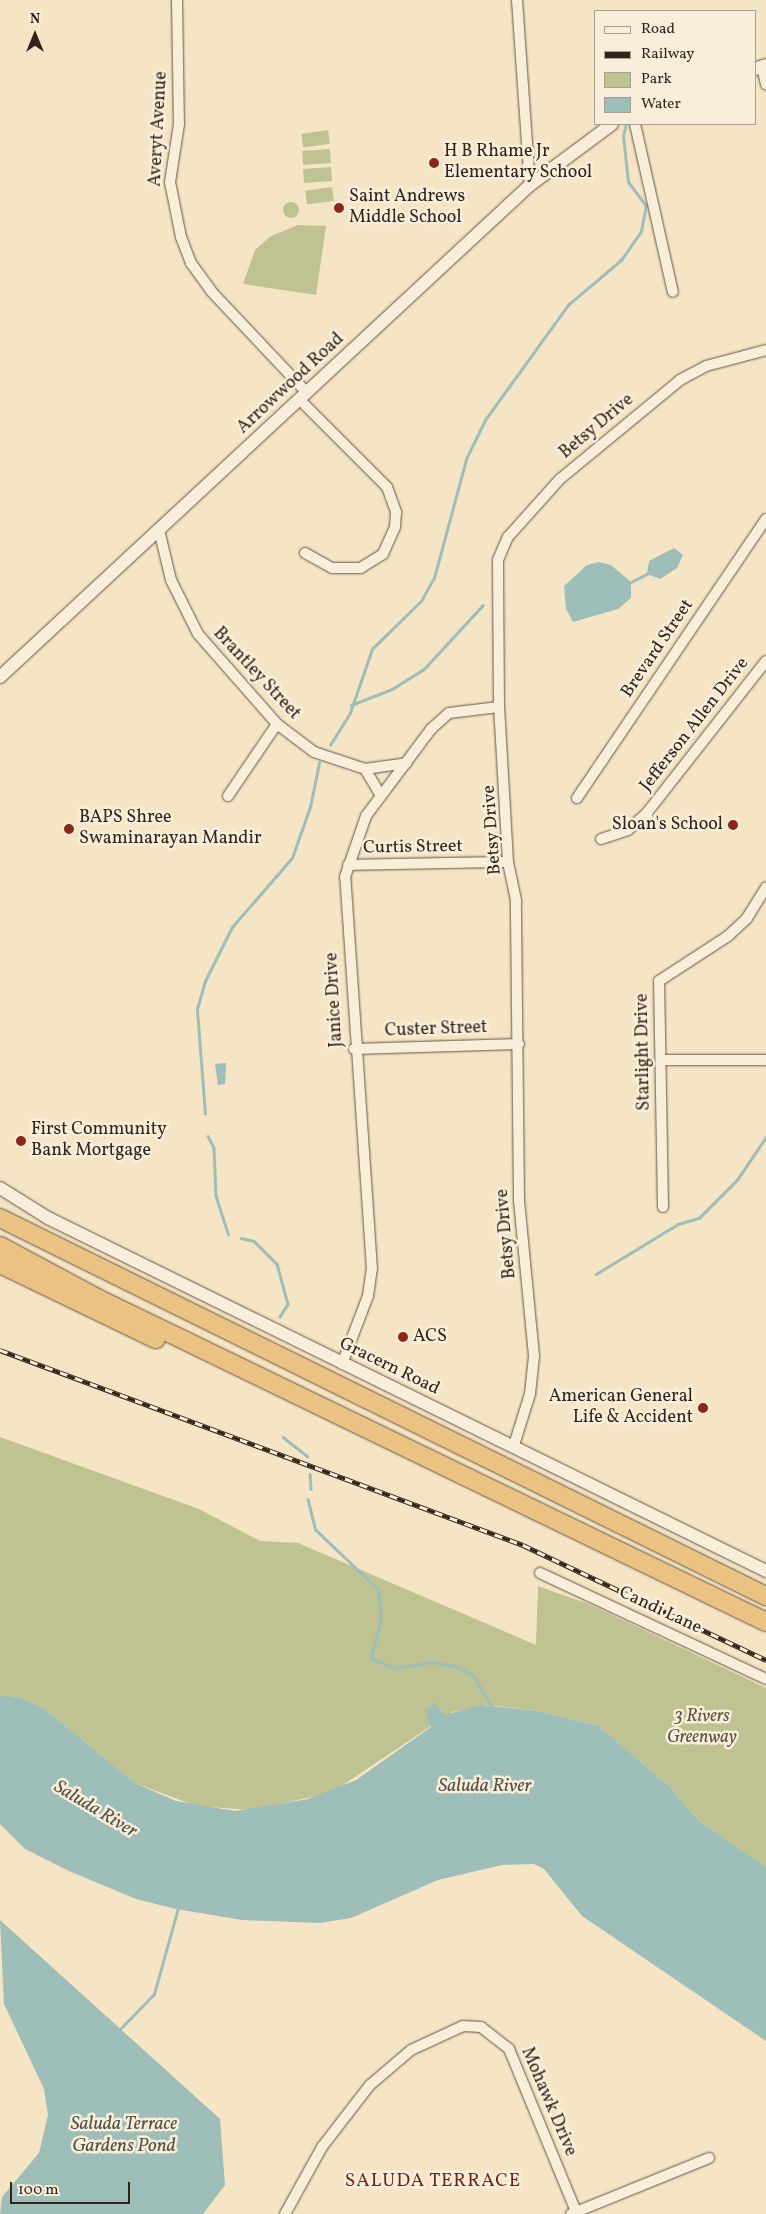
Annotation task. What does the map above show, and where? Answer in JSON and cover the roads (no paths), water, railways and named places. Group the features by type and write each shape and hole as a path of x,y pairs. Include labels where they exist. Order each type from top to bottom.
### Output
{"highway":[{"path":"0,1211 37,1240"},
{"path":"0,1218 37,1240 766,1596"},
{"path":"0,1246 766,1622"},
{"path":"0,1264 322,1416 474,1480"}],"street":[{"name":"Averyt Avenue","path":"177,0 179,124 170,182 182,237 191,263 211,291 303,396 387,487 396,512 395,527 383,554 361,568 332,568 305,553"},
{"path":"517,0 530,185"},
{"path":"761,67 766,85"},
{"name":"Arrowwood Road","path":"0,677 530,185 611,125"},
{"path":"635,125 673,292"},
{"name":"Betsy Drive","path":"514,1445 530,1394 534,1356 519,1200 519,1044 516,900 508,862 499,707 496,576 508,537 584,456 680,380 706,366 766,350"},
{"name":"Brevard Street","path":"577,798 766,519"},
{"name":"Brantley Street","path":"159,530 171,580 198,634 277,724 314,752 365,768 406,763"},
{"name":"Jefferson Allen Drive","path":"601,839 628,830 646,814 766,661"},
{"name":"Janice Drive","path":"342,1364 368,1296 372,1269 370,1203 354,1049 348,865 366,816 380,794 449,713 499,707"},
{"path":"228,796 277,724"},
{"path":"365,768 380,794"},
{"name":"Curtis Street","path":"348,865 508,862"},
{"name":"Starlight Drive","path":"663,1207 659,981 728,936 747,918 766,887"},
{"name":"Custer Street","path":"354,1049 519,1044"},
{"path":"661,1060 766,1060"},
{"name":"Gracern Road","path":"0,1188 48,1218 342,1364 514,1445 766,1571"},
{"name":"Candi Lane","path":"540,1573 766,1679"},
{"name":"Mohawk Drive","path":"286,2214 322,2147 370,2085 411,2050 463,2026 481,2027 509,2049 575,2213"},
{"path":"575,2213 709,2158"}],"water":[{"path":"674,548 683,555 677,568 660,579 647,574 649,561"},
{"path":"599,562 611,565 631,582 631,598 618,609 573,622 566,609 564,586 587,565"},
{"path":"226,1063 225,1084 218,1085 215,1064"},
{"name":"Saluda River","path":"0,1695 19,1697 45,1709 135,1783 176,1801 235,1811 308,1799 356,1780 431,1727 425,1712 435,1702 444,1715 481,1705 538,1711 599,1726 670,1787 699,1821 766,1867 766,2041 582,1916 544,1869 534,1864 502,1865 438,1880 351,1918 320,1923 242,1920 176,1909 136,1899 69,1871 25,1849 0,1824"},
{"name":"Saluda Terrace Gardens Pond","path":"0,1920 220,2119 225,2185 203,2214 0,2214 2,2197 39,2153 48,2115 44,2089 4,2004"}],"waterway":[{"path":"330,745 350,713 372,649 421,601 434,578 466,459 485,420 568,305 621,260 641,231 646,206 628,182 623,136 626,125"},
{"path":"631,582 647,574"},
{"path":"351,705 392,689 423,670 483,605"},
{"path":"205,1114 197,1009 205,981 232,927 292,858 310,807 319,763"},
{"path":"208,1136 214,1148 216,1196 228,1234"},
{"path":"596,1274 678,1224 699,1218 737,1180 766,1137"},
{"path":"241,1238 254,1241 277,1264 288,1304 280,1317"},
{"path":"283,1437 307,1456"},
{"path":"310,1474 311,1489"},
{"path":"308,1499 316,1530 379,1590 381,1621 371,1658 395,1668 431,1662 456,1666 473,1675 494,1710"},
{"path":"120,2029 154,1994 178,1908"}],"railway":[{"path":"0,1350 523,1545 766,1660"}],"place":[{"name":"H B Rhame Jr Elementary School","path":"434,163"},
{"name":"Saint Andrews Middle School","path":"339,208"},
{"name":"Sloan's School","path":"733,825"},
{"name":"BAPS Shree Swaminarayan Mandir","path":"69,829"},
{"name":"First Community Bank Mortgage","path":"21,1141"},
{"name":"ACS","path":"403,1337"},
{"name":"American General Life & Accident","path":"703,1408"}],"district":[{"name":"SALUDA TERRACE","path":"433,2182"}],"park label":[{"name":"3 Rivers Greenway","path":"702,1728"}]}
